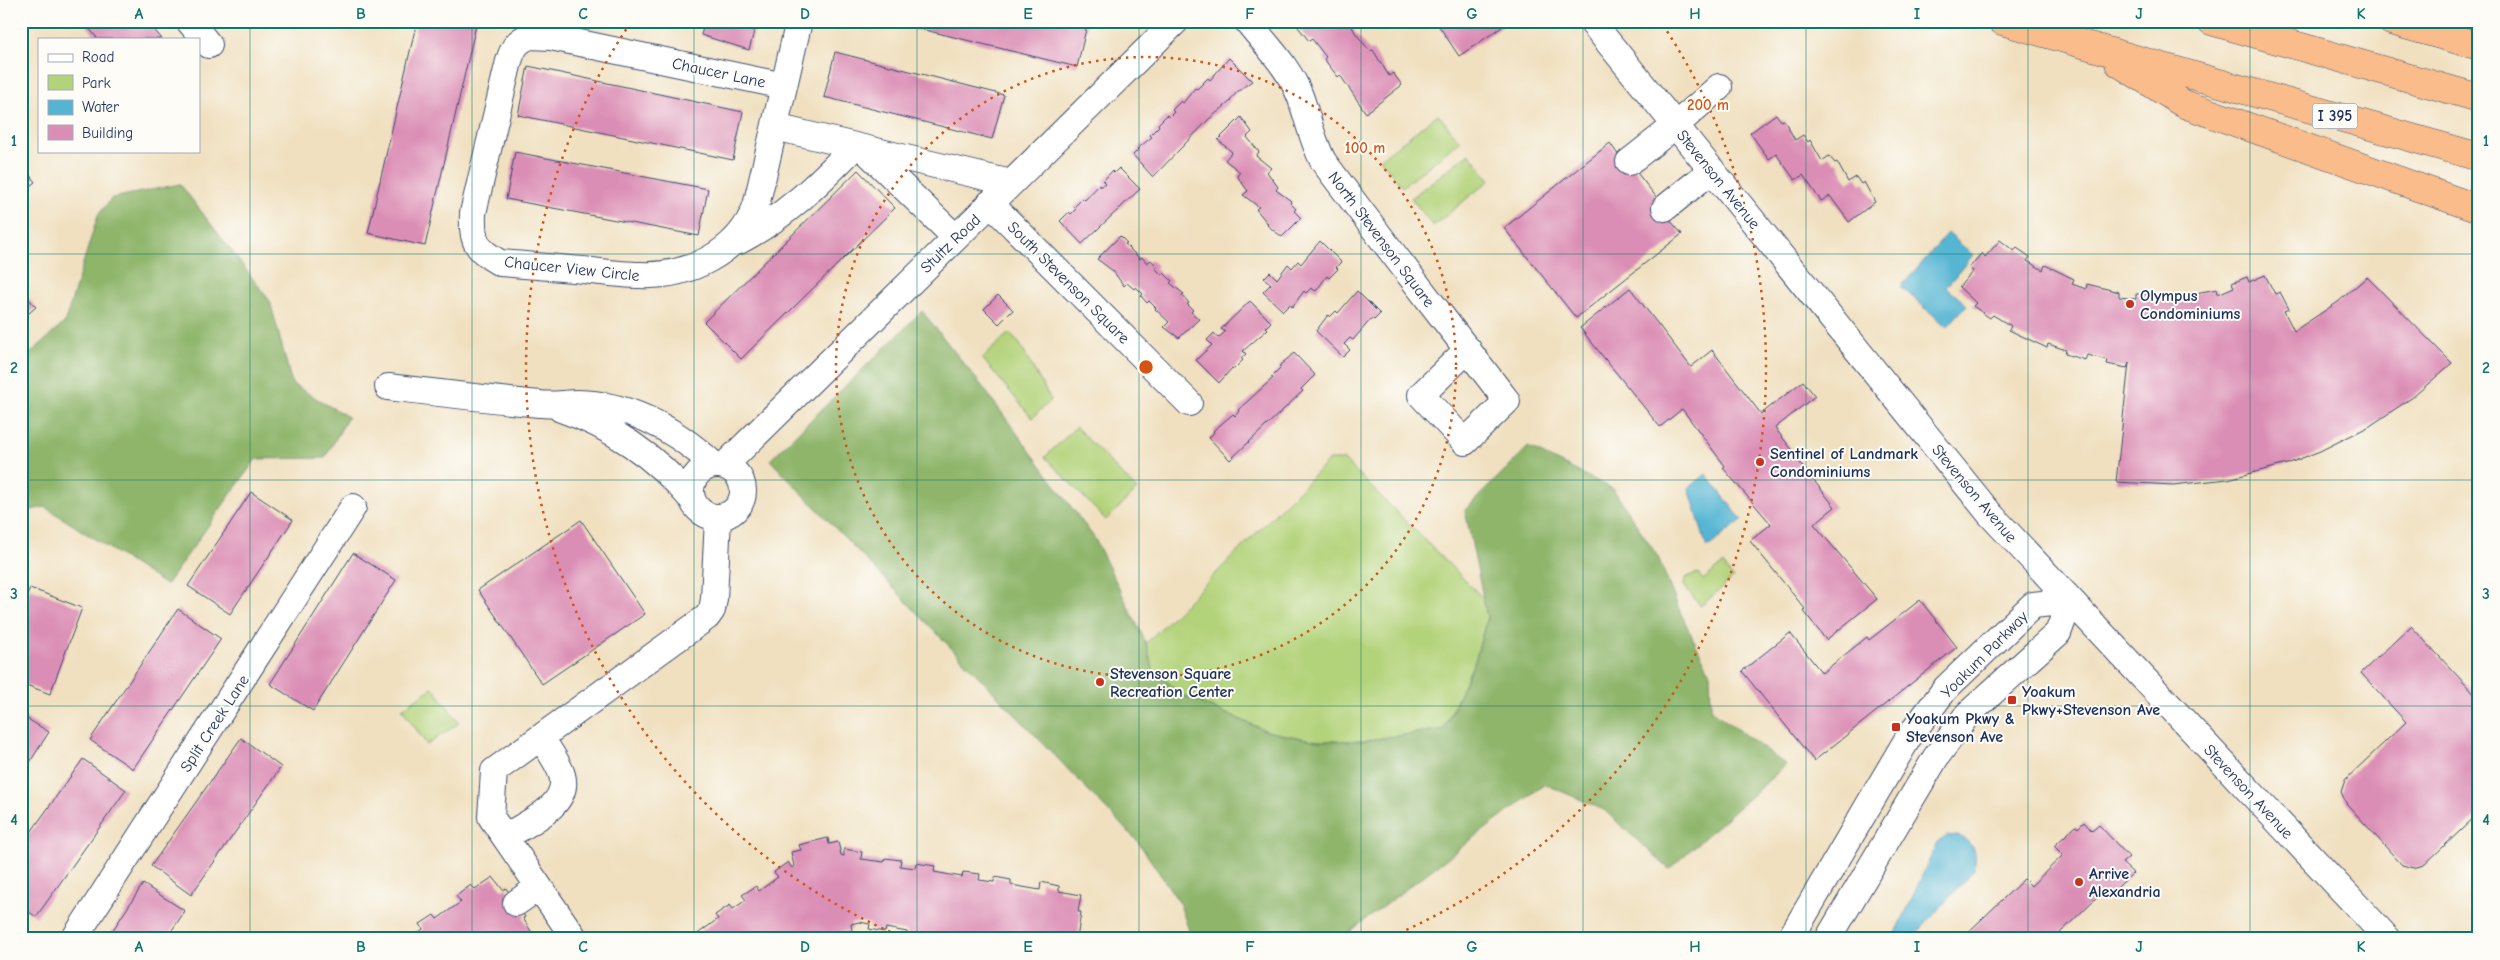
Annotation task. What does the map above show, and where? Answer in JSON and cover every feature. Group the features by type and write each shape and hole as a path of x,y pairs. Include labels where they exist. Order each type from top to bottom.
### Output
{"highway":[{"name":"I 395","path":"2002,21 2090,44 2479,157"},
{"path":"2211,21 2479,98"},
{"path":"2391,21 2479,46"},
{"path":"2090,44 2184,104 2479,209"}],"street":[{"path":"189,21 209,45"},
{"path":"784,86 799,21"},
{"name":"Stultz Road","path":"719,465 956,237 1176,21"},
{"name":"North Stevenson Square","path":"1247,21 1288,73 1300,97 1314,143 1323,161 1468,349"},
{"name":"Stevenson Avenue","path":"1591,21 1990,514 2388,939"},
{"name":"Chaucer Lane","path":"523,39 581,32 784,86 775,127"},
{"name":"Chaucer View Circle","path":"523,39 514,47 509,61 473,213 472,230 476,245 486,255 500,263 640,275 675,272 691,267 763,229 787,212 859,146"},
{"path":"1629,162 1676,125 1719,87"},
{"path":"775,127 1011,182"},
{"name":"Chaucer View Circle","path":"732,245 750,222 775,127"},
{"path":"859,146 956,237"},
{"path":"1665,208 1712,170"},
{"name":"South Stevenson Square","path":"990,203 1189,403"},
{"path":"388,388 548,405 578,403 604,405 632,412 663,427 719,465 739,476 743,494 735,511 718,518 700,512 690,497 665,468 621,437 592,421 548,405"},
{"path":"690,497 693,478 706,466 719,465"},
{"name":"Split Creek Lane","path":"74,939 353,506"},
{"path":"575,939 491,817 494,771 707,617 714,599 718,518"},
{"name":"Yoakum Parkway","path":"1790,939 1908,738 1946,688 2033,604 2070,601 2058,633 1967,715 1936,757 1828,939"},
{"path":"505,837 554,806 562,795 564,786 560,770 541,738"},
{"path":"516,903 539,887"}],"green space":[{"path":"1438,114 1460,141 1402,187 1380,159"},
{"path":"1469,153 1490,180 1433,226 1411,198"},
{"path":"180,184 270,301 292,384 348,417 325,458 256,459 166,585 45,507 21,512 21,362 65,322 98,215 112,198"},
{"path":"922,311 985,390 1095,539 1146,643 1153,669 1182,695 1269,732 1318,741 1362,741 1444,729 1476,658 1487,617 1465,510 1528,447 1613,489 1658,557 1680,612 1710,673 1711,710 1786,765 1669,869 1604,810 1545,784 1340,939 1192,939 1179,902 1138,842 770,460"},
{"path":"1009,333 1019,343 1051,400 1032,418 982,358"},
{"path":"1076,427 1137,490 1106,520 1045,457"},
{"path":"1329,460 1344,460 1484,599 1487,617 1476,658 1444,729 1362,741 1318,741 1270,732 1182,695 1153,669 1146,643"},
{"path":"1723,564 1733,578 1701,606 1684,586 1685,578 1698,573 1703,580"},
{"path":"433,687 459,723 427,745 402,709"}],"water":[{"path":"1948,233 1973,255 1946,287 1967,305 1947,327 1901,287"},
{"path":"1706,474 1742,520 1707,548 1689,488"},
{"path":"1958,835 1974,849 1974,870 1912,939 1896,939 1895,935 1937,843 1947,836"}],"building":[{"path":"83,21 147,21 161,38 97,38"},
{"path":"417,21 477,21 425,246 368,233"},
{"path":"643,21 666,21 664,27"},
{"path":"705,21 757,21 749,50 701,35"},
{"path":"888,21 1088,21 1077,67"},
{"path":"1297,21 1352,21 1350,23 1356,34 1370,51 1373,50 1389,76 1393,73 1402,85 1366,113 1340,75 1338,77 1324,59 1326,57 1312,39 1309,41 1295,23"},
{"path":"1441,21 1498,21 1502,27 1459,56 1439,26 1443,23"},
{"path":"835,52 1004,95 992,139 824,97"},
{"path":"1229,58 1252,81 1237,92 1231,101 1209,119 1153,177 1133,155 1137,149 1152,137 1150,135 1159,126 1158,124 1167,115 1169,117 1174,112 1172,110 1181,101 1183,103 1195,88 1197,89 1208,78 1210,80"},
{"path":"528,66 743,112 733,160 518,115"},
{"path":"1776,114 1781,121 1784,120 1795,140 1803,135 1808,142 1810,140 1822,161 1829,156 1835,163 1837,162 1848,182 1856,177 1861,184 1864,182 1875,202 1849,222 1830,196 1821,201 1803,175 1795,180 1776,154 1769,159 1750,133"},
{"path":"1241,117 1252,132 1247,137 1259,152 1256,156 1271,168 1267,172 1278,187 1276,190 1291,201 1290,203 1296,209 1294,211 1301,218 1282,237 1267,225 1256,209 1259,207 1243,195 1248,191 1237,176 1240,172 1225,160 1232,152 1218,140"},
{"path":"1610,143 1619,156 1622,154 1665,208 1669,219 1682,234 1576,318 1504,228"},
{"path":"515,152 708,189 699,236 506,199"},
{"path":"21,164 35,182 21,193"},
{"path":"1119,168 1140,189 1082,244 1060,221 1069,212 1071,214 1076,209 1074,207 1083,198 1085,200 1099,185 1100,187 1105,183 1103,181 1112,171 1114,173"},
{"path":"858,170 895,208 741,359 704,322"},
{"path":"1120,236 1140,259 1142,257 1147,263 1151,260 1157,266 1155,268 1162,275 1164,273 1172,281 1170,283 1184,294 1182,295 1189,303 1187,304 1193,310 1191,312 1199,319 1179,338 1164,327 1169,322 1149,301 1147,303 1141,296 1143,294 1136,287 1134,289 1127,283 1124,286 1113,271 1097,259"},
{"path":"2000,240 2014,251 2017,248 2030,257 2027,261 2043,270 2045,265 2074,279 2072,284 2086,289 2087,284 2119,292 2119,297 2136,299 2136,294 2168,295 2168,300 2186,299 2185,295 2217,289 2218,294 2234,287 2232,283 2247,277 2249,282 2265,275 2275,294 2280,292 2289,309 2284,311 2294,331 2338,302 2367,277 2452,363 2413,397 2370,426 2320,451 2287,464 2228,479 2173,485 2116,482 2129,363 2127,368 2107,364 2108,360 2087,355 2085,360 2065,354 2066,350 2048,344 2047,348 2009,330 2011,326 1993,315 1990,318 1973,306 1976,303 1959,287 1973,271 1969,268 1980,255 1982,253 1985,257"},
{"path":"1320,241 1341,262 1336,267 1338,269 1329,278 1327,276 1316,291 1311,288 1306,293 1304,291 1292,307 1290,304 1283,311 1263,292 1271,284 1264,278 1270,272 1277,279 1288,264 1292,268 1298,261 1301,264"},
{"name":"Sentinel of Landmark Condominiums","path":"1630,288 1691,367 1712,350 1761,414 1803,381 1815,396 1775,428 1797,456 1795,457 1835,507 1814,524 1877,599 1826,640 1803,610 1805,609 1750,541 1771,524 1723,468 1725,466 1682,409 1660,427 1580,328"},
{"path":"21,290 36,307 21,320"},
{"path":"1357,291 1380,314 1374,320 1372,318 1353,340 1350,338 1344,344 1350,350 1343,357 1316,331 1328,315 1330,317 1336,311 1338,313"},
{"path":"998,295 1013,310 999,324 984,309"},
{"path":"1250,301 1271,322 1266,327 1268,329 1243,351 1246,354 1241,358 1243,360 1234,369 1232,368 1219,383 1196,360 1212,345 1207,340 1214,333 1218,338 1225,332 1221,329"},
{"path":"1294,353 1315,375 1301,389 1303,391 1230,460 1209,438 1213,431 1233,414 1235,416 1238,410 1273,378 1271,377 1281,367 1279,366"},
{"path":"251,492 293,520 230,614 188,586"},
{"path":"581,520 645,614 542,684 478,590"},
{"path":"353,553 396,580 313,711 270,684"},
{"path":"30,588 82,608 50,694 21,683 21,610"},
{"path":"1920,600 1957,647 1814,761 1742,671 1790,633 1822,673 1867,637 1869,640"},
{"path":"178,609 221,639 133,769 90,740"},
{"path":"2411,626 2479,699 2479,813 2424,865 2413,868 2402,865 2346,803 2341,792 2345,780 2406,722 2361,673"},
{"path":"21,715 49,732 21,776"},
{"path":"241,738 281,767 191,895 151,866"},
{"path":"83,759 126,790 36,917 21,906 21,846"},
{"name":"Arrive Alexandria","path":"2084,822 2092,831 2099,825 2129,857 2122,863 2133,873 2105,899 2100,894 2060,933 2065,939 1961,939 2024,879 2031,886 2063,855 2054,846 2076,826 2078,828"},
{"path":"828,838 829,844 838,842 841,855 844,856 844,849 862,852 861,859 884,862 885,858 901,860 900,866 915,868 916,863 935,866 934,872 962,877 963,872 980,874 979,880 994,882 995,877 1011,880 1011,885 1040,890 1041,882 1059,886 1059,891 1081,895 1078,912 1081,912 1077,939 951,939 924,934 923,939 907,936 907,932 886,928 885,932 869,929 870,924 859,922 851,924 852,930 816,938 815,932 800,939 682,939 689,934 692,938 718,919 715,915 730,905 733,909 746,900 742,895 756,886 759,891 778,877 774,872 788,862 792,868 794,866 791,852 801,850 799,845"},
{"path":"493,877 503,890 506,888 525,917 523,918 532,933 523,939 399,939 407,933 411,938 423,929 420,924 434,915 437,919 461,902 456,896 471,885 475,889"},
{"path":"143,884 185,911 166,939 107,939"}],"place":[{"name":"Olympus Condominiums","path":"2130,304"},
{"name":"Sentinel of Landmark Condominiums","path":"1760,462"},
{"name":"Stevenson Square Recreation Center","path":"1100,682"},
{"name":"Yoakum Pkwy+Stevenson Ave","path":"2012,700"},
{"name":"Yoakum Pkwy & Stevenson Ave","path":"1896,727"},
{"name":"Arrive Alexandria","path":"2079,882"}]}
